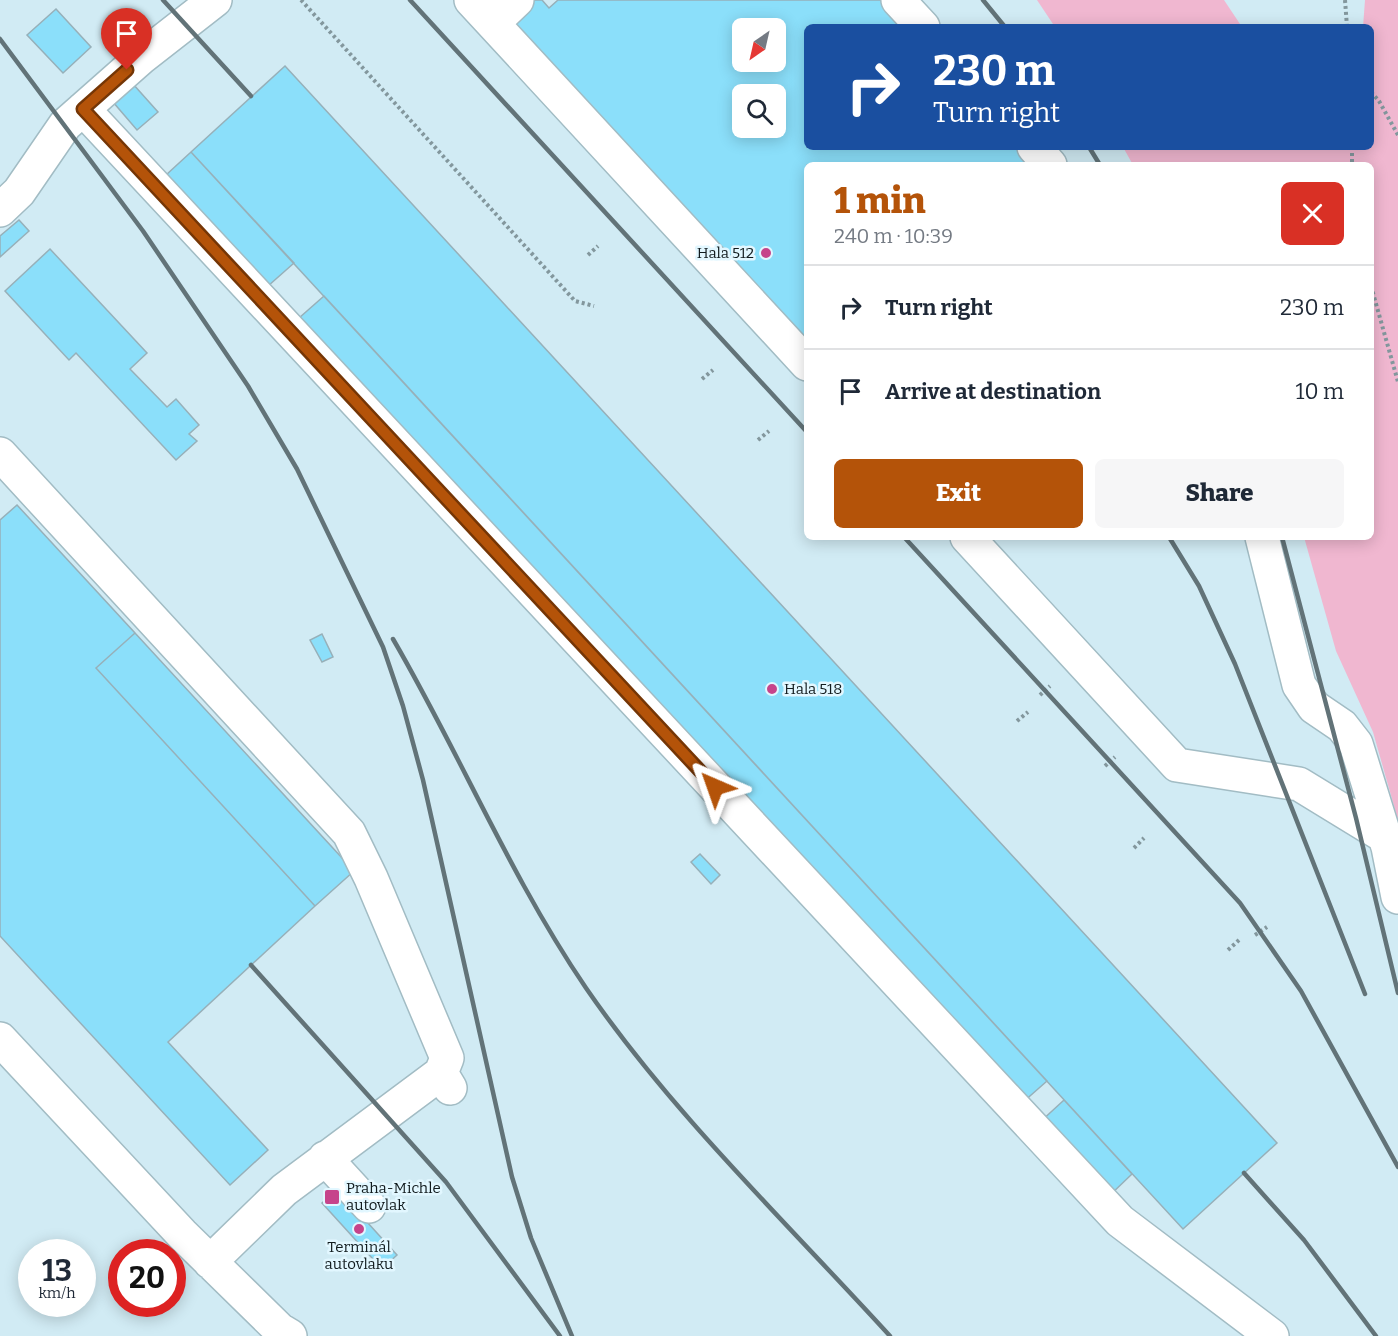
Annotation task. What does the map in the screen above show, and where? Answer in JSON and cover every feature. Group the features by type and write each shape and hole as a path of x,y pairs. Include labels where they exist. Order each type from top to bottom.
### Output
{"lane":[{"path":"0,210 19,192 58,132 142,57 214,0"},
{"path":"517,0 482,12 804,361"},
{"path":"898,0 920,24"},
{"path":"83,109 1120,1221 1272,1336"},
{"path":"1037,150 1047,162"},
{"path":"0,454 349,833 371,878 447,1058 445,1080 325,1158 284,1190 210,1262"},
{"path":"970,540 1177,765 1299,784 1384,836"},
{"path":"1263,540 1299,685 1314,707 1342,726 1353,738 1384,836 1398,897"},
{"path":"0,1039 210,1262 280,1330 290,1336"},
{"path":"325,1158 359,1196"}],"path":[{"path":"301,0 575,301 594,306"},
{"path":"1345,0 1347,24"},
{"path":"1374,97 1398,135"},
{"path":"588,255 598,246"},
{"path":"1374,297 1398,381"},
{"path":"702,379 713,370"},
{"path":"759,440 769,431"},
{"path":"1040,695 1050,686"},
{"path":"1017,721 1028,712"},
{"path":"1105,766 1115,756"},
{"path":"1134,848 1144,838"},
{"path":"1254,935 1267,927"},
{"path":"1228,950 1239,940"}],"shaded area":[{"path":"1037,0 1224,0 1240,24 1053,24"},
{"path":"1365,0 1398,0 1398,820 1373,732 1336,651 1305,540 1374,540 1374,162 1131,162 1125,150 1374,150 1374,24 1363,24"}],"building":[{"name":"Hala 512","path":"533,0 542,0 549,8 558,0 887,0 909,24 804,24 804,150 1027,150 1038,162 804,162 804,338 511,21"},
{"path":"56,9 91,47 63,73 27,35"},
{"name":"Hala 518","path":"285,66 1277,1143 1183,1229 191,152"},
{"path":"133,84 158,112 137,130 113,102"},
{"path":"191,152 294,263 268,286 166,175"},
{"path":"19,220 29,231 0,257 0,236"},
{"path":"50,249 147,353 130,369 167,407 176,399 199,425 189,434 197,441 176,460 76,353 69,360 5,291"},
{"path":"324,296 1047,1081 1022,1103 299,318"},
{"path":"17,505 135,633 96,668 315,906 168,1042 268,1150 230,1185 0,936 0,520"},
{"path":"135,633 354,871 315,906 96,668"},
{"path":"322,634 333,657 322,662 310,640"},
{"path":"700,854 720,875 711,884 691,862"},
{"path":"1064,1100 1132,1174 1108,1197 1039,1123"},
{"name":"Terminál autovlaku","path":"337,1189 397,1255 382,1269 322,1203"}],"railway":[{"path":"163,0 251,96"},
{"path":"410,0 804,429"},
{"path":"983,0 1003,24"},
{"path":"0,39 143,231 248,386 297,469 383,647 403,706 423,780 512,1177 531,1238 572,1336"},
{"path":"1091,150 1098,162"},
{"path":"907,540 1240,903 1301,991 1398,1167"},
{"path":"1171,540 1199,586 1235,664 1365,994"},
{"path":"1283,540 1356,818 1398,993"},
{"path":"393,639 510,860 586,988 655,1079 693,1124 890,1336"},
{"path":"251,965 446,1182 560,1336"},
{"path":"1244,1173 1304,1240 1376,1336"}],"place":[{"name":"Hala 512","path":"766,253"},
{"name":"Hala 518","path":"772,689"},
{"name":"Praha-Michle autovlak","path":"332,1197"},
{"name":"Terminál autovlaku","path":"359,1229"}],"route":[{"path":"127,70 83,109 715,787"}]}
